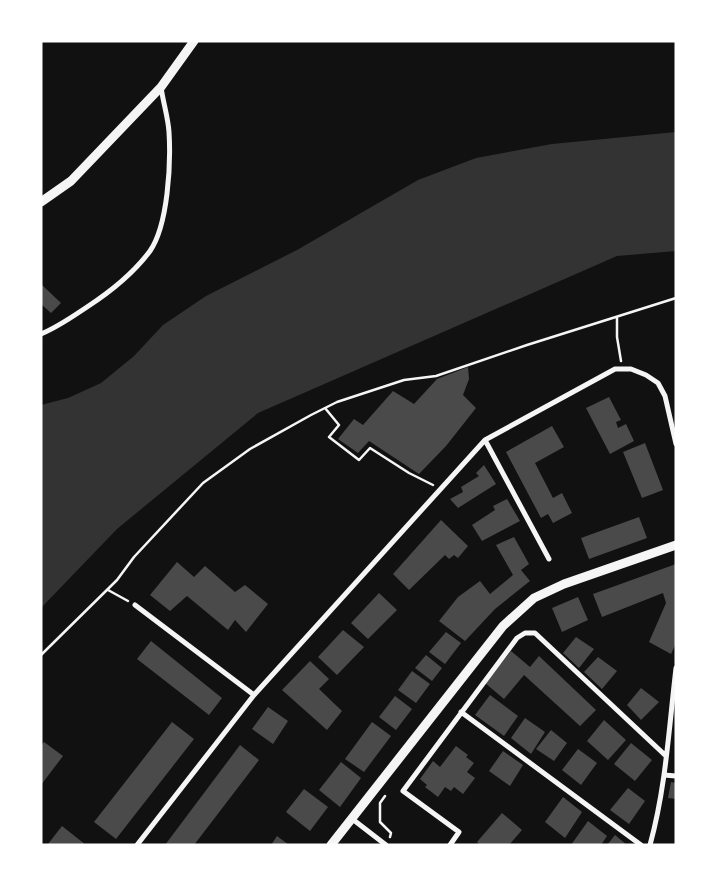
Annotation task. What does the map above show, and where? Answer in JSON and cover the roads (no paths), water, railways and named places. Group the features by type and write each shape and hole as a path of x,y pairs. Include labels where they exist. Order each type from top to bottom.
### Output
{"main road":[{"path":"41,202 71,181 161,87 194,41"},
{"path":"331,845 503,626 534,598 574,579 676,545"}],"street":[{"path":"41,334 54,329 99,299 128,276 150,250 162,224 168,179 169,131 161,87"},
{"path":"137,845 254,695 486,440 615,369 631,369 646,375 658,383 665,396 676,444"},
{"path":"486,440 549,559"},
{"path":"135,605 254,695"},
{"path":"450,845 459,832 403,791 517,638 525,633 535,633 666,756"},
{"path":"650,845 657,820 664,775 676,668"},
{"path":"461,712 642,845"},
{"path":"664,775 676,776"},
{"path":"351,818 386,845"}]}
